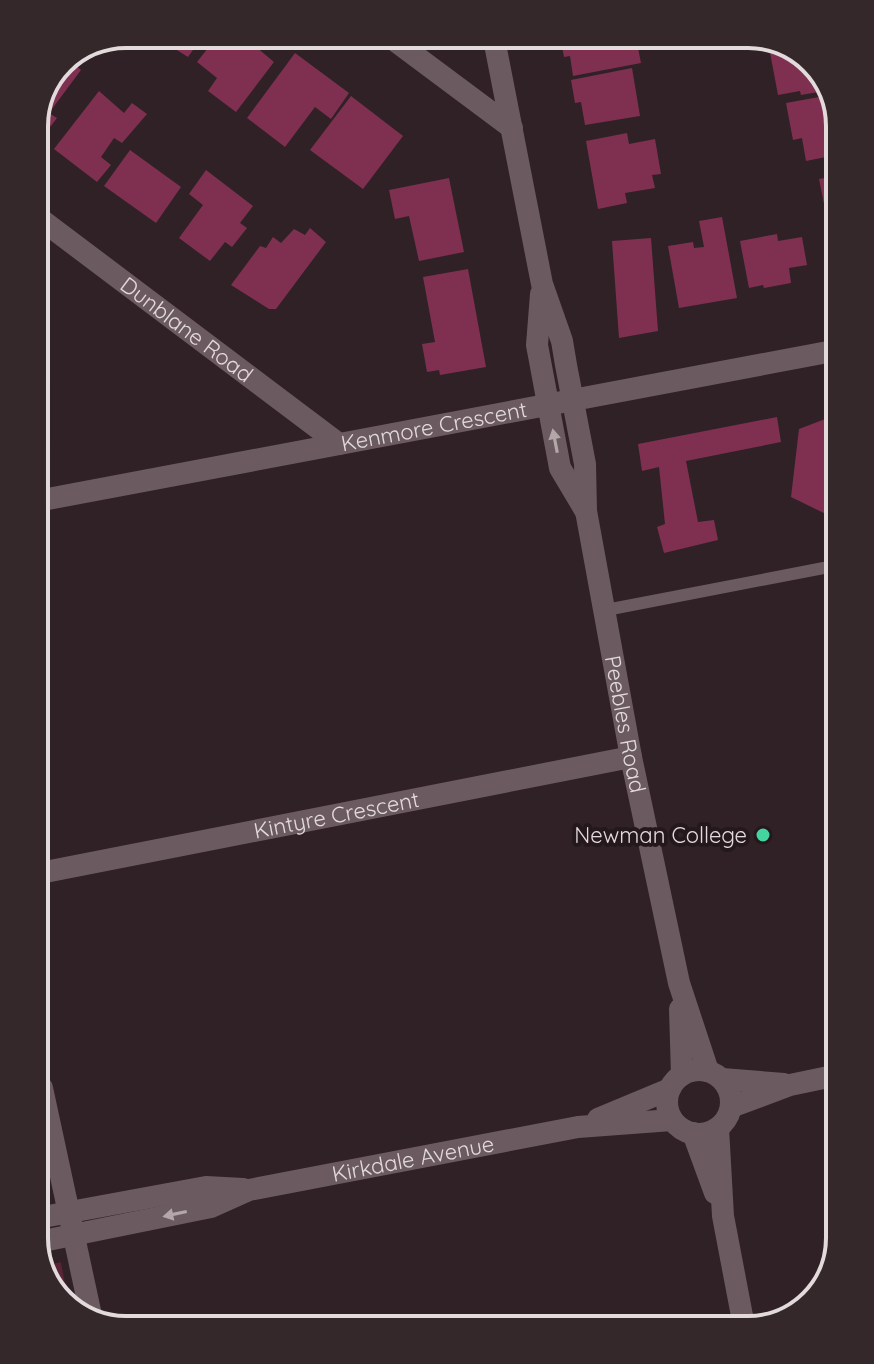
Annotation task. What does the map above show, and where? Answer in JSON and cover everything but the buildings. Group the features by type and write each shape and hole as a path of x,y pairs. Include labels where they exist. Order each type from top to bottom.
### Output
{"street":[{"path":"405,48 512,128"},
{"name":"Peebles Road","path":"496,48 542,284 562,341 585,464 586,511 631,757 679,983 715,1075"},
{"name":"Dunblane Road","path":"48,225 339,444"},
{"name":"Peebles Road","path":"542,284 537,345 548,407 560,468 586,511"},
{"name":"Kenmore Crescent","path":"48,499 826,352"},
{"name":"Kintyre Crescent","path":"48,871 631,757"},
{"name":"Peebles Road","path":"676,1082 679,983"},
{"path":"715,1075 731,1097 731,1107 718,1128 711,1132 693,1133 678,1126 668,1110 676,1082 690,1071 790,1085"},
{"path":"731,1107 790,1085 826,1078"},
{"name":"Kirkdale Avenue","path":"578,1127 676,1082"},
{"path":"48,1116 89,1307"},
{"name":"Kirkdale Avenue","path":"48,1240 211,1207 249,1190 578,1127 672,1120"},
{"path":"718,1128 723,1216 742,1316"},
{"path":"693,1133 723,1216"},
{"name":"Kirkdale Avenue","path":"48,1216 206,1187 249,1190"}],"lane":[{"path":"606,610 826,568"}],"shaded area":[{"path":"61,1262 66,1288 56,1273 53,1264"}],"place":[{"name":"Newman College","path":"763,835"}]}
